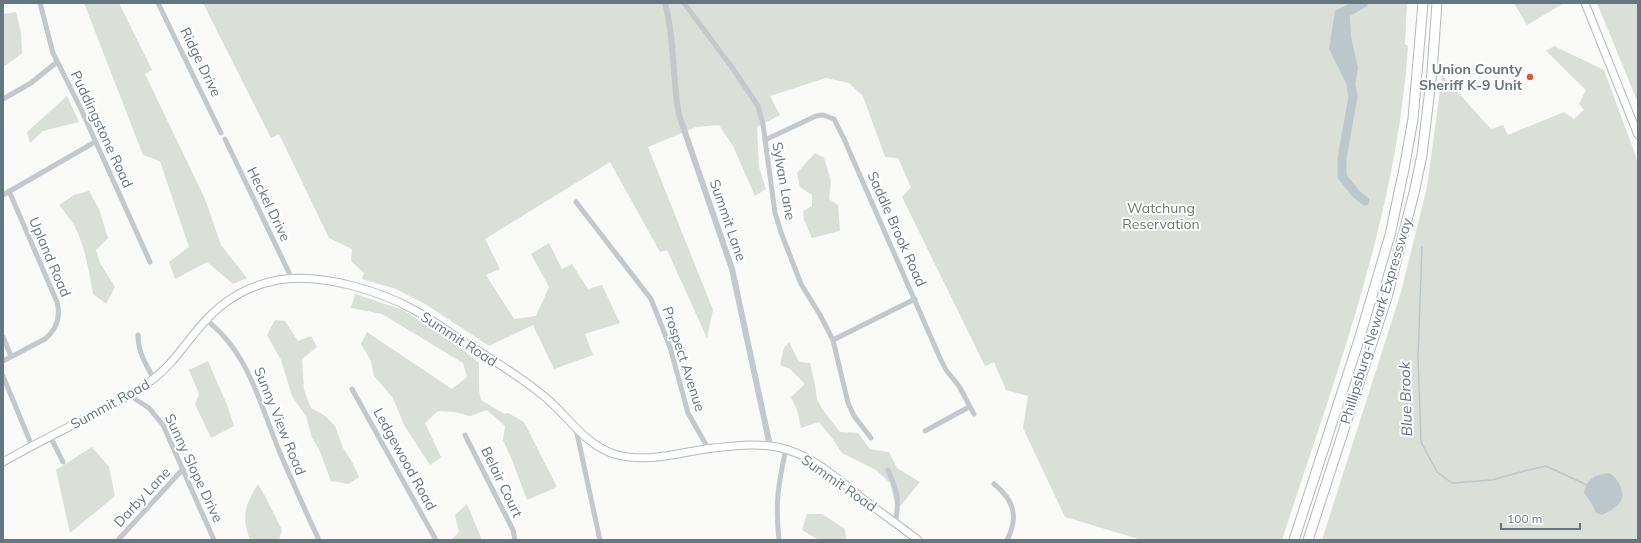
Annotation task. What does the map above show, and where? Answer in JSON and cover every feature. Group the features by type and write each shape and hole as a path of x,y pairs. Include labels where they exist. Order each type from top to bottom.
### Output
{"highway":[{"name":"Phillipsburg-Newark Expressway","path":"1294,540 1365,320 1390,235 1413,119 1423,3"},
{"name":"Phillipsburg-Newark Expressway","path":"1308,540 1387,298 1414,193 1422,155 1432,72 1437,3"}],"main road":[{"path":"1585,3 1638,135"},
{"name":"Summit Road","path":"3,462 129,395 154,379 170,364 206,320 219,307 247,290 261,284 292,279 314,280 354,286 391,299 416,311 535,389 554,405 586,438 605,450 635,458 660,458 708,448 745,444 786,449 801,455 821,467 917,540"}],"street":[{"name":"Puddingstone Road","path":"40,3 49,40 57,62 96,142 150,262"},
{"name":"Ridge Drive","path":"158,3 221,133"},
{"name":"Summit Lane","path":"665,3 670,22 676,99 679,116 732,269 770,446"},
{"name":"Sylvan Lane","path":"684,3 731,66 758,106 763,124 775,213 780,230 801,284 824,321 833,340 845,396 854,416 871,438"},
{"path":"3,99 31,84 57,62"},
{"name":"Saddle Brook Road","path":"764,140 816,116 823,115 834,119 943,364 959,386 974,414"},
{"name":"Heckel Drive","path":"225,139 292,279"},
{"path":"3,195 96,142"},
{"name":"Upland Road","path":"3,361 50,335 56,327 59,315 57,302 9,191"},
{"name":"Prospect Avenue","path":"576,202 651,299 670,347 688,413 708,448"},
{"path":"833,340 915,300"},
{"name":"Sunny View Road","path":"206,320 223,334 243,363 296,492 319,540"},
{"path":"138,335 140,354 154,379"},
{"path":"3,337 11,356"},
{"path":"3,376 32,446"},
{"name":"Ledgewood Road","path":"352,389 436,540"},
{"name":"Sunny Slope Drive","path":"129,395 143,403 159,419 167,432 214,540"},
{"path":"925,430 969,407"},
{"path":"576,429 600,540"},
{"name":"Belair Court","path":"465,435 513,530 515,540"},
{"path":"50,436 64,462"},
{"path":"779,540 777,488 786,449"},
{"name":"Darby Lane","path":"118,540 183,469"},
{"path":"888,470 896,488 897,513 895,523"},
{"path":"994,484 1007,498 1013,513 1014,521 1007,540"}],"green space":[{"path":"84,3 119,3 152,70 145,74 205,199 221,245 247,278 233,284 207,262 175,279 169,262 189,247 160,161 143,155"},
{"name":"Watchung Reservation","path":"203,3 1407,3 1405,44 1408,46 1402,109 1391,172 1377,235 1342,358 1282,540 1142,540 1065,517 1023,428 1028,396 1006,390 994,362 985,366 902,197 911,187 898,158 885,157 863,96 849,83 826,78 770,96 780,115 757,127 759,167 766,189 755,196 733,146 719,125 696,127 648,147 713,310 707,338 667,250 660,252 610,162 485,239 500,269 486,275 514,319 536,316 549,287 531,254 549,243 562,269 572,264 588,289 602,285 620,323 585,334 593,355 554,369 533,325 489,346 427,305 396,289 362,279 364,273 351,261 352,249 329,238 279,134 271,138"},
{"path":"1514,3 1564,3 1527,25"},
{"path":"1597,3 1638,3 1638,103"},
{"path":"16,12 21,33 22,53 5,66 3,63 3,14"},
{"path":"1554,46 1604,70 1638,162 1638,540 1322,540 1401,292 1427,187 1442,75 1491,129 1503,125 1508,135 1564,112 1574,119 1584,110 1579,104 1586,90 1546,51"},
{"path":"67,96 79,122 43,131 30,143 27,132"},
{"path":"815,153 824,158 831,181 829,199 838,205 840,231 812,238 804,220 803,211 812,206 812,195 800,187 797,173"},
{"path":"89,191 99,209 108,238 96,250 100,263 115,287 106,304 93,294 86,259 78,233 71,220 59,205 74,195"},
{"path":"355,294 403,310 458,346 479,363 479,390 481,400 504,414 508,413 524,422 557,487 527,500 503,440 505,426 487,410 470,416 455,412 438,411 425,423 441,457 430,465 404,425 393,398 374,376 371,361 361,344 367,332 452,389 467,377 463,363 382,314 351,308"},
{"path":"275,320 285,321 298,341 311,336 317,347 302,359 304,390 311,408 324,415 335,426 343,448 359,477 349,484 331,481 319,449 312,438 306,416 292,396 281,360 267,335"},
{"path":"789,342 799,362 810,363 817,399 822,409 840,432 858,433 870,449 889,452 897,468 920,482 897,510 890,483 876,470 842,453 819,422 801,428 797,410 791,397 805,384 790,369 780,365 784,348"},
{"path":"208,361 227,405 234,426 211,438 195,404 199,394 189,370"},
{"path":"92,447 109,467 115,496 70,533 56,470"},
{"path":"258,484 282,530 279,540 250,540 247,532 245,517 247,505"},
{"path":"467,504 482,540 451,540 459,532 455,515"},
{"path":"807,514 822,514 845,529 846,540 819,540 802,530"}],"shaded area":[{"path":"1351,3 1368,3 1367,6 1350,16 1351,37 1358,68 1353,97 1329,49 1335,11"},
{"path":"1609,473 1619,483 1622,496 1618,505 1602,515 1596,513 1591,502 1584,493 1587,484 1592,478"}],"waterway":[{"name":"Blue Brook","path":"1351,85 1353,97 1342,158 1342,176 1356,194 1365,201"},
{"name":"Blue Brook","path":"1422,247 1418,357 1421,442 1437,472 1452,483 1492,480 1546,466 1587,485"}],"place":[{"name":"Union County Sheriff K-9 Unit","path":"1530,77"}]}
